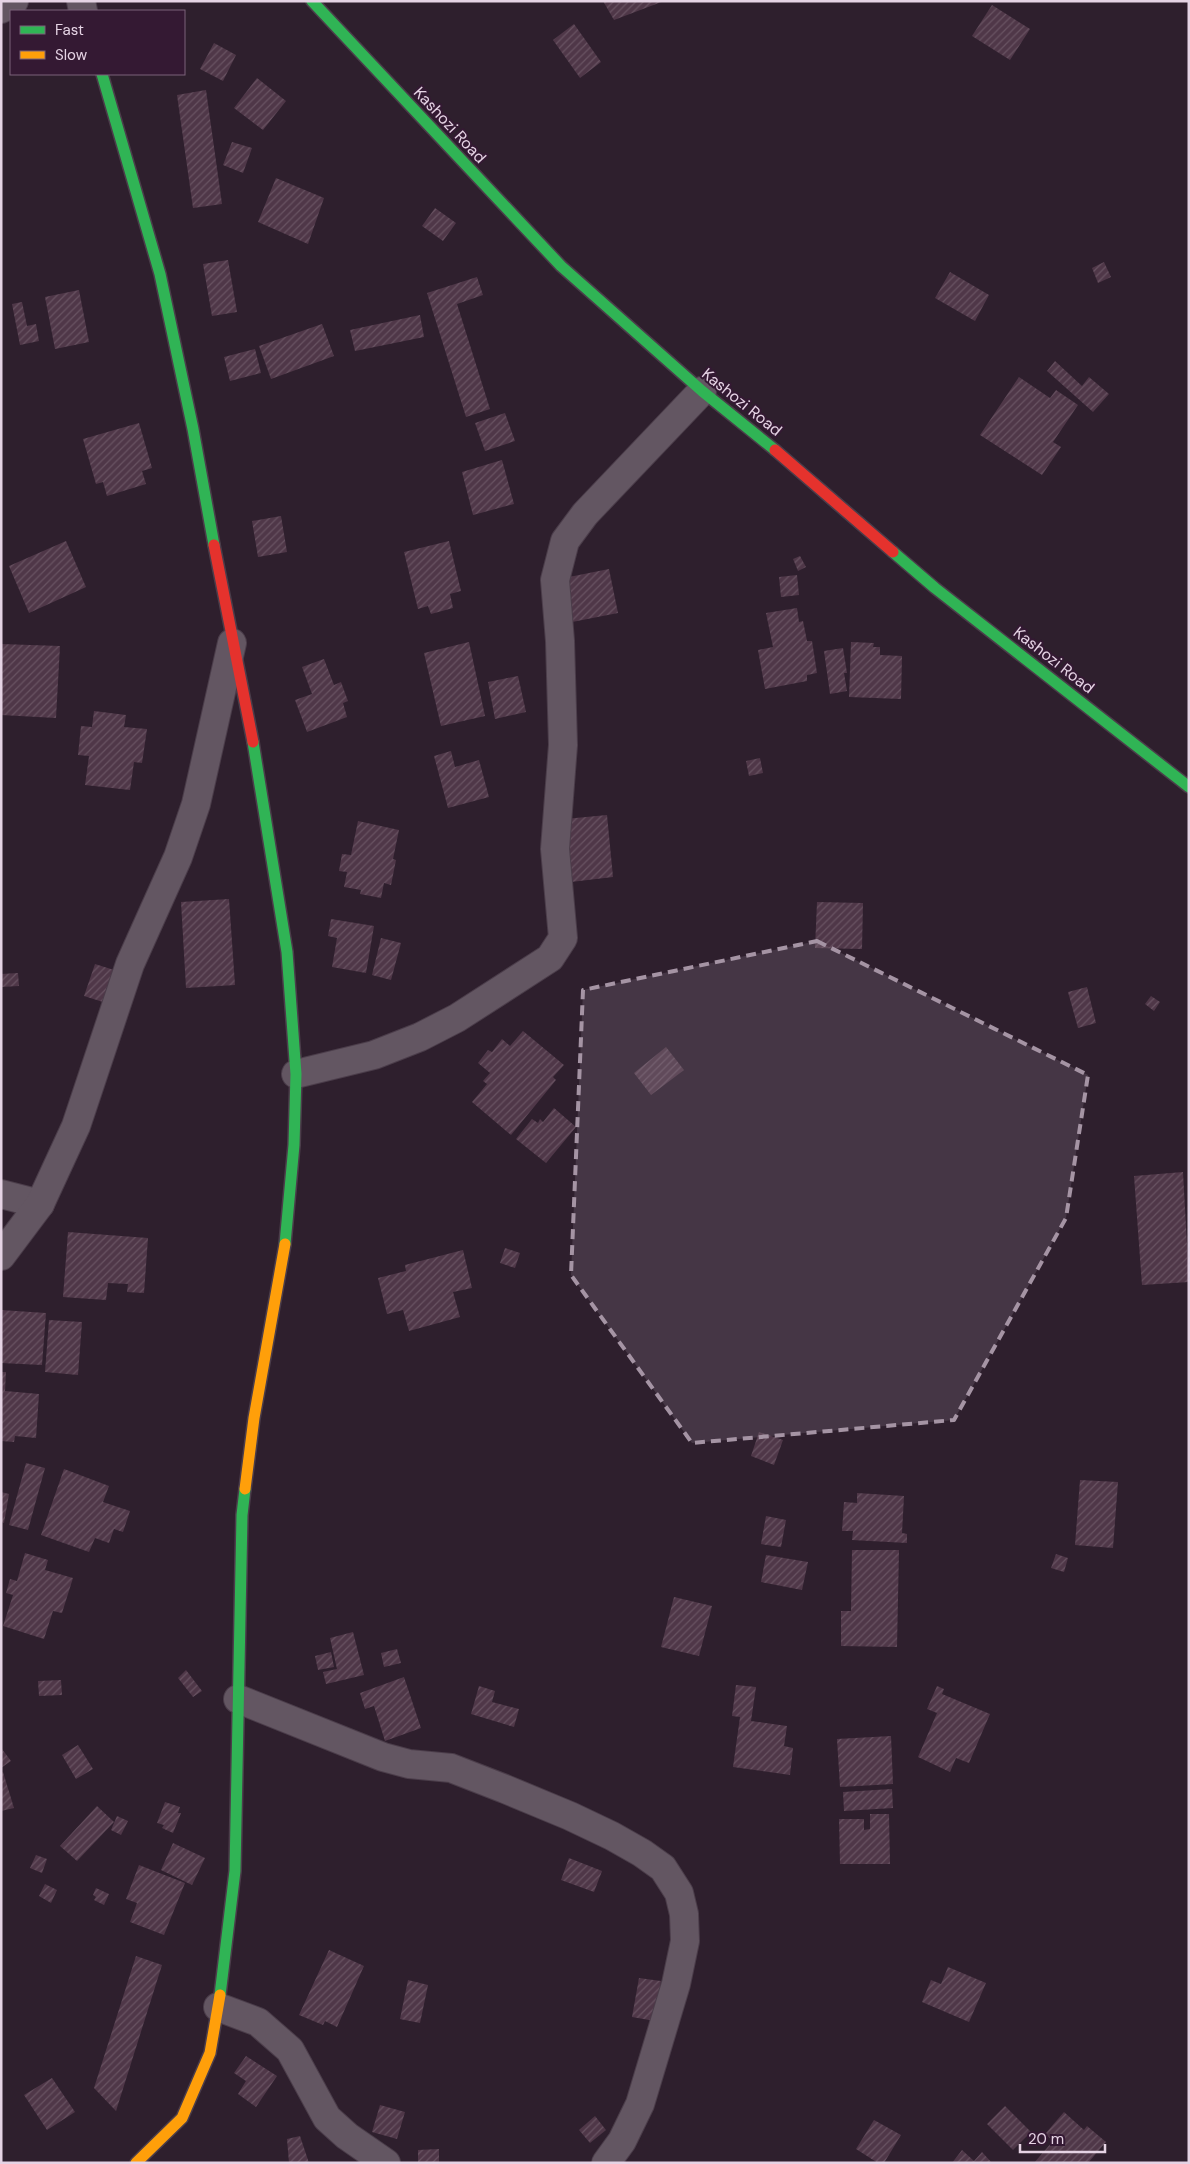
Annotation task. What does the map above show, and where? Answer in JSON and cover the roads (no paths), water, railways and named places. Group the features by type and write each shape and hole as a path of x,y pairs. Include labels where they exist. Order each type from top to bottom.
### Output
{"street":[{"path":"1,9 14,1"},
{"name":"Kashozi Road","path":"312,1 561,266 702,391 774,449 935,588 1189,787"},
{"path":"102,75 160,274 193,429 232,643 253,742 287,952 296,1074 294,1145 287,1233 254,1418 242,1515 234,1871 218,2007 210,2053 182,2118 136,2163"},
{"path":"296,1074 374,1055 420,1037 457,1018 550,958 563,938 555,850 563,745 560,641 555,580 565,541 586,514 702,391"},
{"path":"1,1256 40,1204 76,1126 130,964 178,857 196,804 232,643"},
{"path":"1,1194 40,1204"},
{"path":"238,1699 383,1757 409,1764 451,1768 570,1816 642,1852 663,1868 679,1892 684,1914 685,1941 676,1984 640,2104 622,2141 606,2163"},
{"path":"218,2007 258,2022 290,2050 327,2118 347,2136 386,2163"}]}
